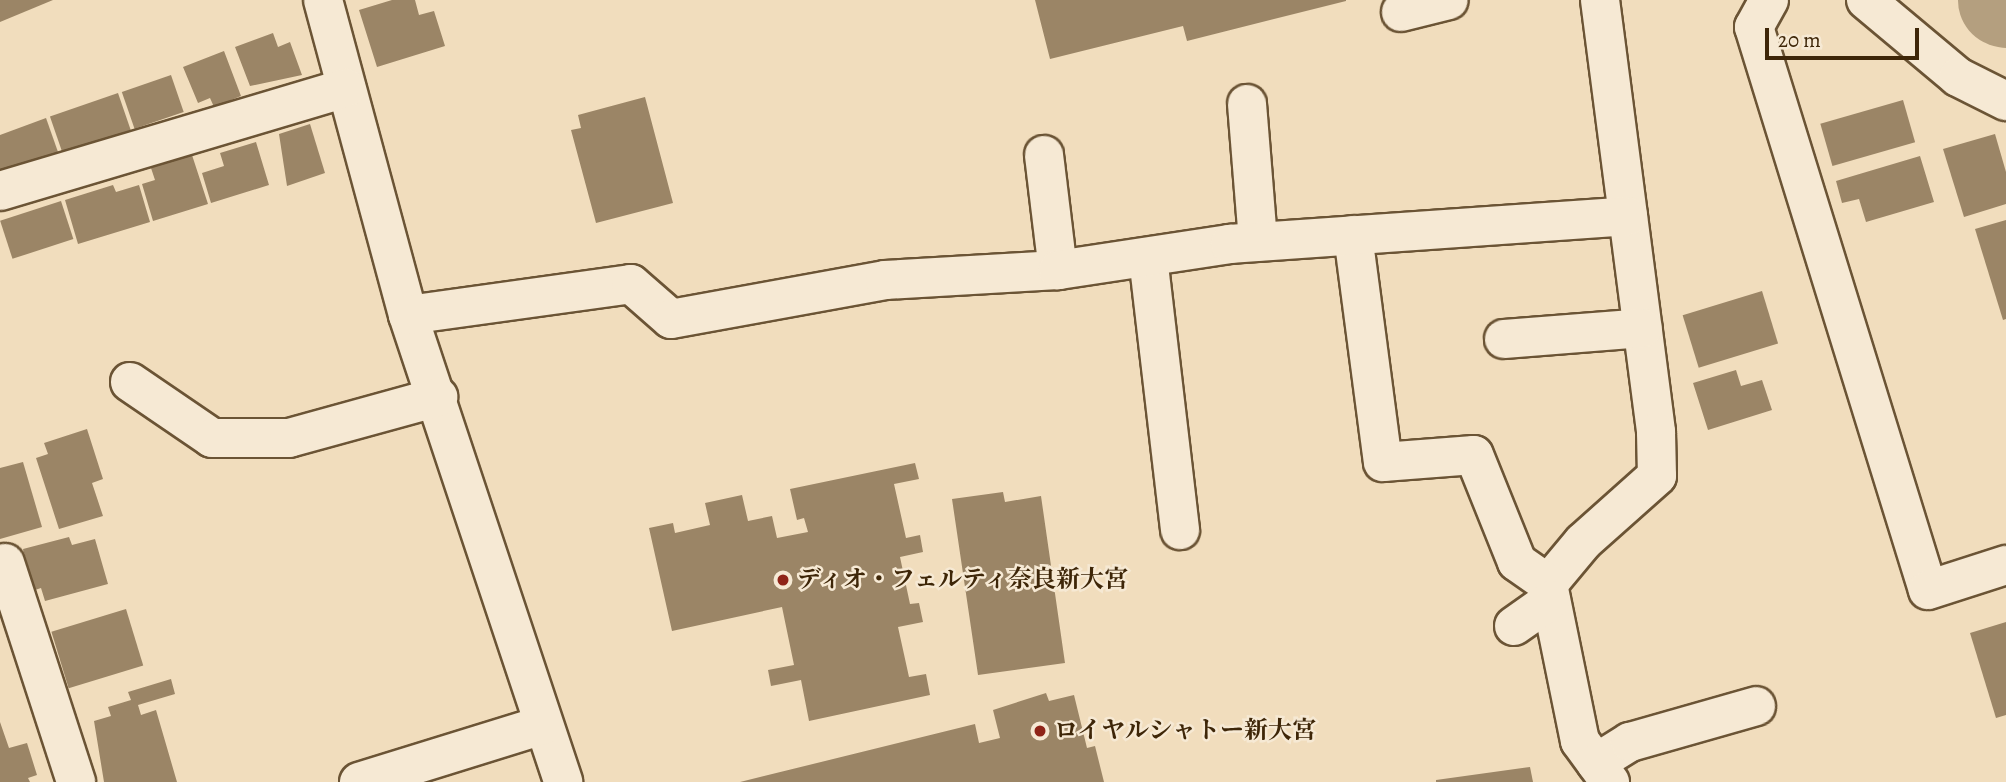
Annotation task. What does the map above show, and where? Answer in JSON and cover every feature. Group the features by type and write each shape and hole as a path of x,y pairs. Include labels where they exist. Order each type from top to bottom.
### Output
{"street":[{"path":"323,0 408,315 438,397 543,725 564,782"},
{"path":"1401,12 1449,0"},
{"path":"1514,626 1550,592 1583,542 1657,476 1643,328 1600,0"},
{"path":"1769,0 1754,27 1928,590 2006,565"},
{"path":"1866,0 1958,77 2006,101"},
{"path":"0,191 345,88"},
{"path":"1247,104 1258,242"},
{"path":"1044,155 1058,270"},
{"path":"408,315 631,284 671,319 774,292 885,280 1058,270 1258,242 1628,216"},
{"path":"1353,235 1383,462 1474,454 1517,562 1550,592 1580,741 1603,772 1630,742 1756,706"},
{"path":"1149,257 1180,530"},
{"path":"1504,339 1643,328"},
{"path":"130,382 212,438 289,438 438,397"},
{"path":"5,563 76,782"},
{"path":"359,782 543,725"}],"building":[{"path":"0,0 53,0 0,22"},
{"path":"392,0 415,0 419,15 434,11 445,46 377,67 359,10"},
{"path":"1035,0 1346,1 1187,41 1183,26 1050,59"},
{"path":"273,33 278,47 290,42 302,75 250,86 235,47"},
{"path":"224,51 241,96 214,107 210,98 198,103 183,67"},
{"path":"171,75 184,112 135,129 122,92"},
{"path":"118,93 131,130 63,153 50,116"},
{"path":"645,97 673,203 596,223 571,130 581,128 578,115"},
{"path":"1903,100 1915,142 1832,166 1820,124"},
{"path":"46,118 58,152 0,172 0,135"},
{"path":"310,124 325,173 287,186 279,134"},
{"path":"1995,134 2006,172 2006,204 1964,217 1943,149"},
{"path":"256,142 269,185 211,203 202,173 224,166 220,153"},
{"path":"192,155 208,204 153,221 142,184 155,180 151,168"},
{"path":"1920,156 1934,202 1866,222 1859,199 1842,203 1836,181"},
{"path":"113,185 116,192 139,185 150,222 78,244 65,200"},
{"path":"61,201 73,239 12,259 0,221"},
{"path":"2006,220 2006,319 2003,320 1975,229"},
{"path":"1762,291 1778,344 1699,368 1683,315"},
{"path":"1736,370 1741,386 1762,380 1772,410 1708,430 1693,383"},
{"path":"87,429 103,479 92,483 103,516 59,529 36,458 48,454 44,443"},
{"path":"23,462 42,527 0,539 0,468"},
{"name":"ディオ・フェルティ奈良新大宮","path":"915,463 919,479 894,484 906,538 920,535 923,552 900,557 910,604 919,603 923,622 898,627 909,677 926,674 930,695 809,721 801,680 771,686 768,670 794,665 782,607 672,631 649,528 673,523 675,533 710,525 705,503 742,495 748,521 772,516 777,538 808,532 804,518 797,520 790,489"},
{"path":"1003,492 1005,502 1041,496 1065,663 978,675 952,499"},
{"path":"69,537 72,545 95,539 108,584 45,601 41,588 35,590 23,549"},
{"path":"126,609 143,665 69,688 51,632"},
{"path":"2006,622 2006,715 1996,718 1970,633"},
{"path":"171,679 175,694 138,705 141,715 156,710 177,782 104,782 94,721 111,716 108,707 131,700 128,692"},
{"name":"ロイヤルシャトー新大宮","path":"1046,693 1049,701 1074,695 1087,748 1095,746 1104,782 740,782 975,724 979,743 1000,738 993,710"},
{"path":"0,722 9,748 27,743 37,775 28,778 30,782 0,782"},
{"path":"1530,767 1533,782 1436,782 1436,780"}],"place":[{"name":"ディオ・フェルティ奈良新大宮","path":"783,580"},
{"name":"ロイヤルシャトー新大宮","path":"1040,731"}]}
